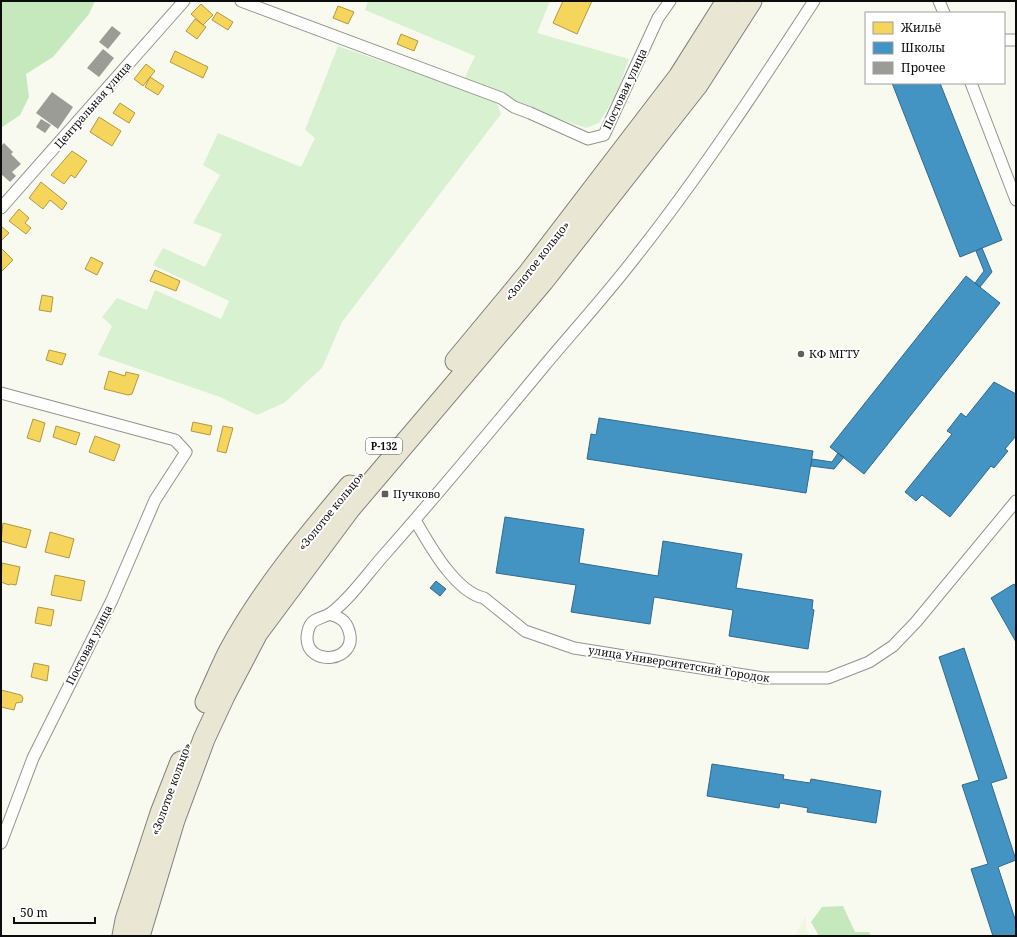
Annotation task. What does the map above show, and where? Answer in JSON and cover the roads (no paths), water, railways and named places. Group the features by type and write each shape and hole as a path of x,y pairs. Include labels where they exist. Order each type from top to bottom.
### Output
{"highway":[{"name":"«Золотое кольцо»","path":"123,936 126,920 161,813 192,731 230,651 260,602 315,527 529,273 679,77 727,1"},
{"name":"«Золотое кольцо»","path":"139,936 174,820 204,739 224,696 257,633 350,508 543,281 697,85 750,1"}],"street":[{"name":"Центральная улица","path":"1,208 184,1"},
{"name":"Постовая улица","path":"241,1 500,98 514,107 588,139 604,135 658,18 670,1"},
{"path":"345,600 347,624 351,636 347,648 337,657 324,658 313,652 307,640 308,628 317,618 329,614 345,600 415,520 637,255 744,109 814,1"},
{"path":"939,1 944,12"},
{"path":"1005,40 1016,40"},
{"path":"971,84 1016,200"},
{"name":"Постовая улица","path":"1,393 175,440 186,452 155,500 112,600 32,758 1,843"},
{"name":"улица Университетский Городок","path":"415,520 444,565 459,582 476,596 484,598 525,631 574,648 764,678 823,679 869,662 893,646 916,622 1016,501"},
{"path":"329,614 339,617 347,624"}],"place":[{"name":"КФ МГТУ","path":"801,354"},
{"name":"Пучково","path":"385,494"}]}
